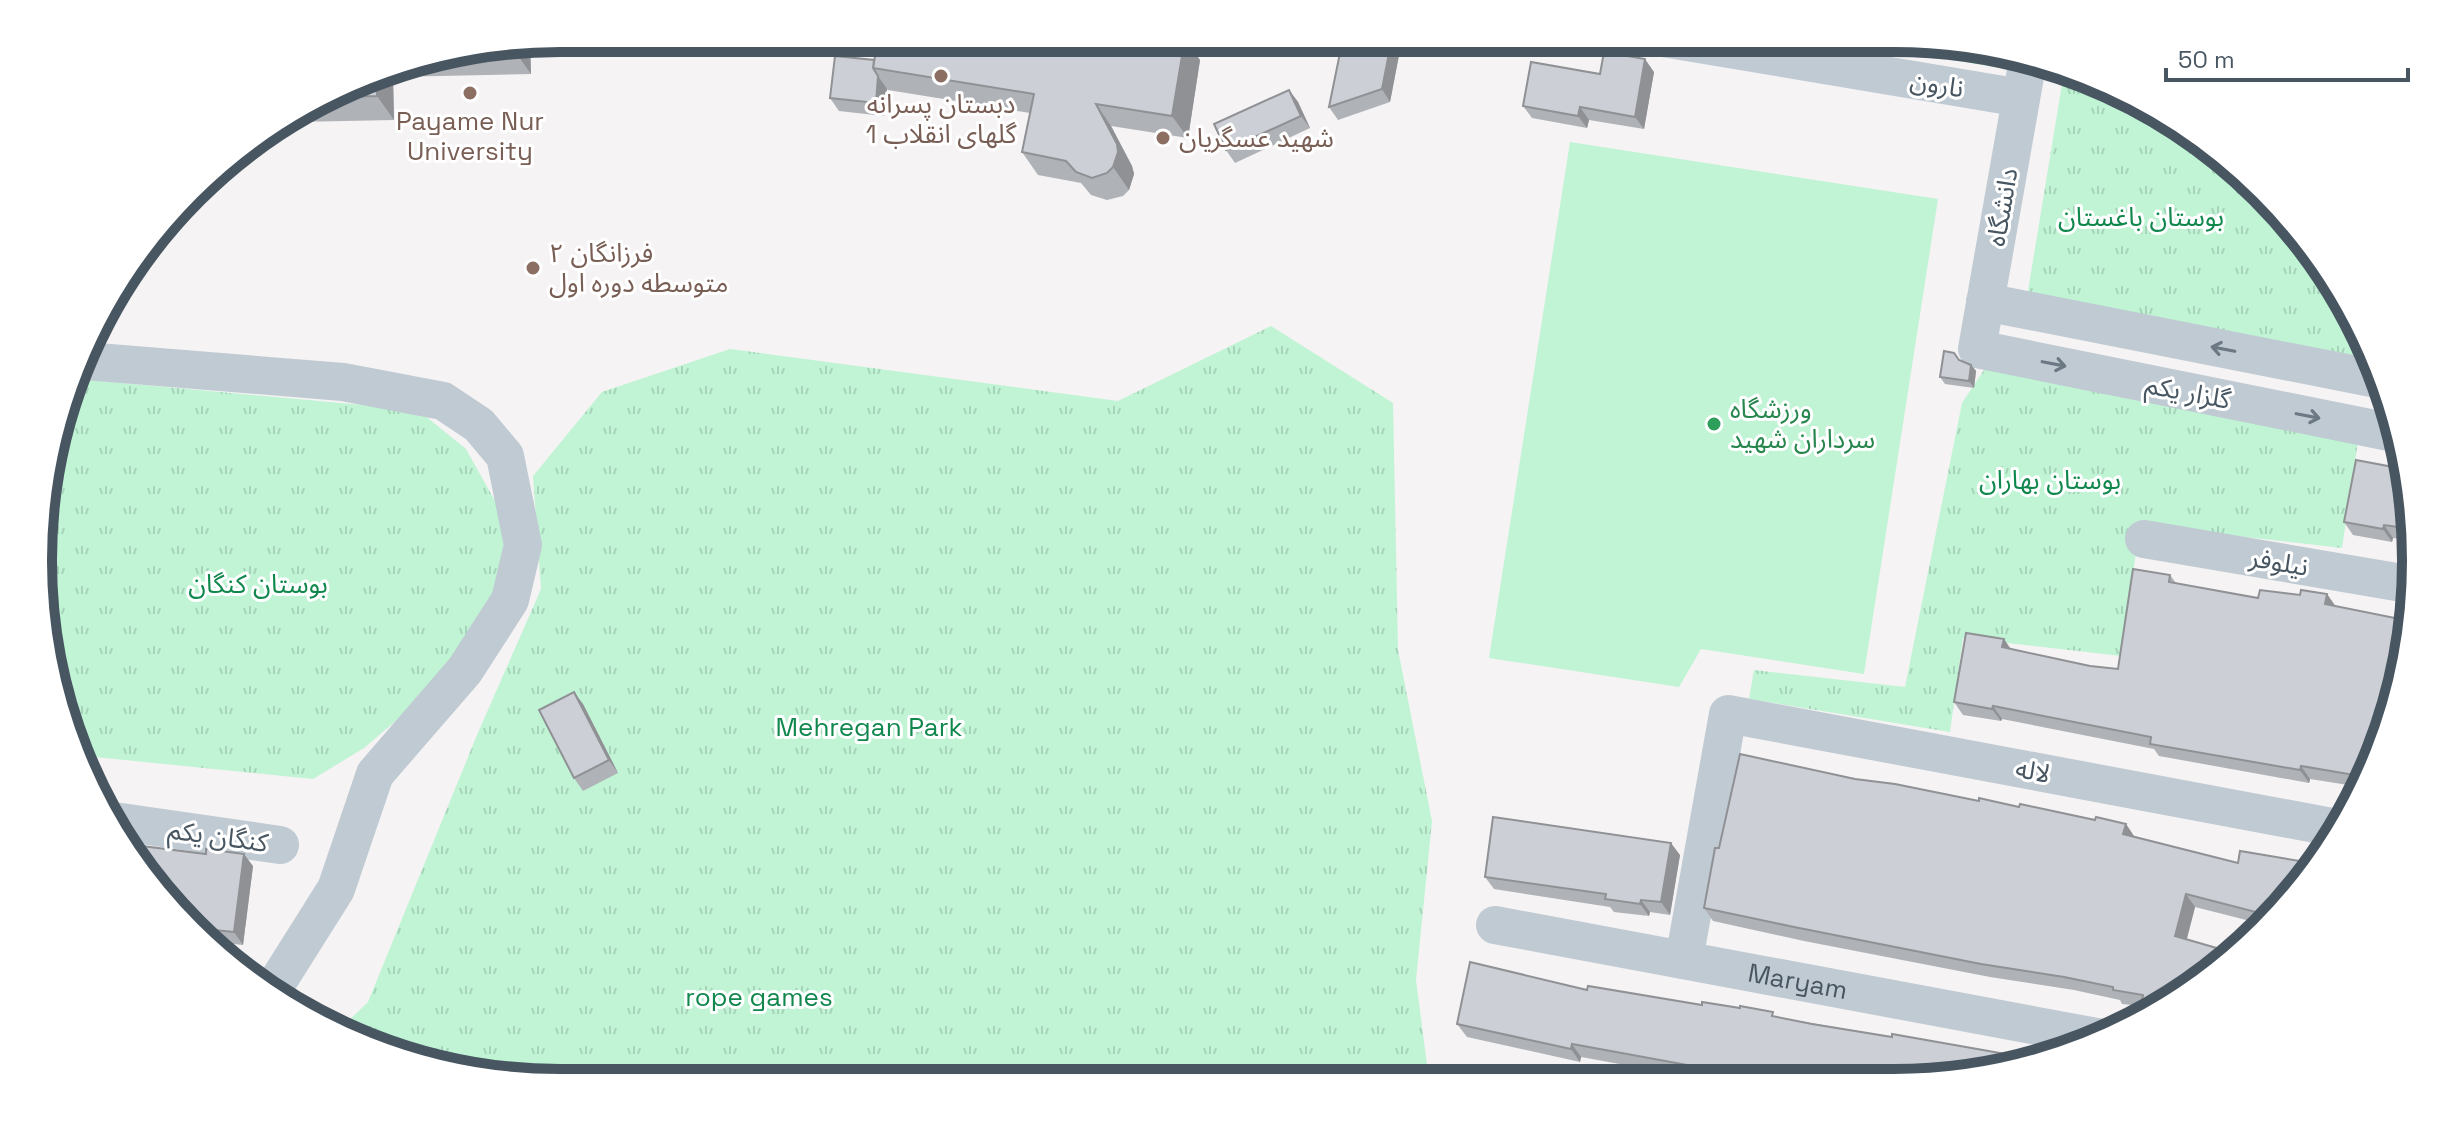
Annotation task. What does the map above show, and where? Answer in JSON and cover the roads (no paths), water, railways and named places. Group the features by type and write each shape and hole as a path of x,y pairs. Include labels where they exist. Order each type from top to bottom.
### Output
{"street":[{"name":"نارون","path":"1778,52 2024,82"},
{"name":"دانشگاه","path":"1977,349 2024,82"},
{"path":"1985,302 2367,377"},
{"name":"گلزار یکم","path":"1977,349 2385,431"},
{"path":"93,362 343,382 443,401 479,425 505,456 523,545 510,600 465,670 375,774 336,889 277,982"},
{"name":"نیلوفر","path":"2144,539 2401,583"},
{"name":"لاله","path":"1684,960 1728,714 2327,826"},
{"name":"کنگان یکم","path":"125,823 280,845"},
{"name":"Maryam","path":"1495,925 2079,1034"}],"place":[{"name":"دبستان پسرانه گلهای انقلاب 1","path":"941,76"},
{"name":"Payame Nur University","path":"470,93"},
{"name":"شهید عسگریان","path":"1163,138"},
{"name":"فرزانگان ۲ متوسطه دوره اول","path":"533,268"},
{"name":"ورزشگاه سرداران شهید","path":"1714,424"}],"park label":[{"name":"بوستان باغستان","path":"2141,217"},
{"name":"بوستان بهاران","path":"2050,480"},
{"name":"بوستان کنگان","path":"258,584"},
{"name":"Mehregan Park","path":"869,727"},
{"name":"rope games","path":"759,997"}]}
